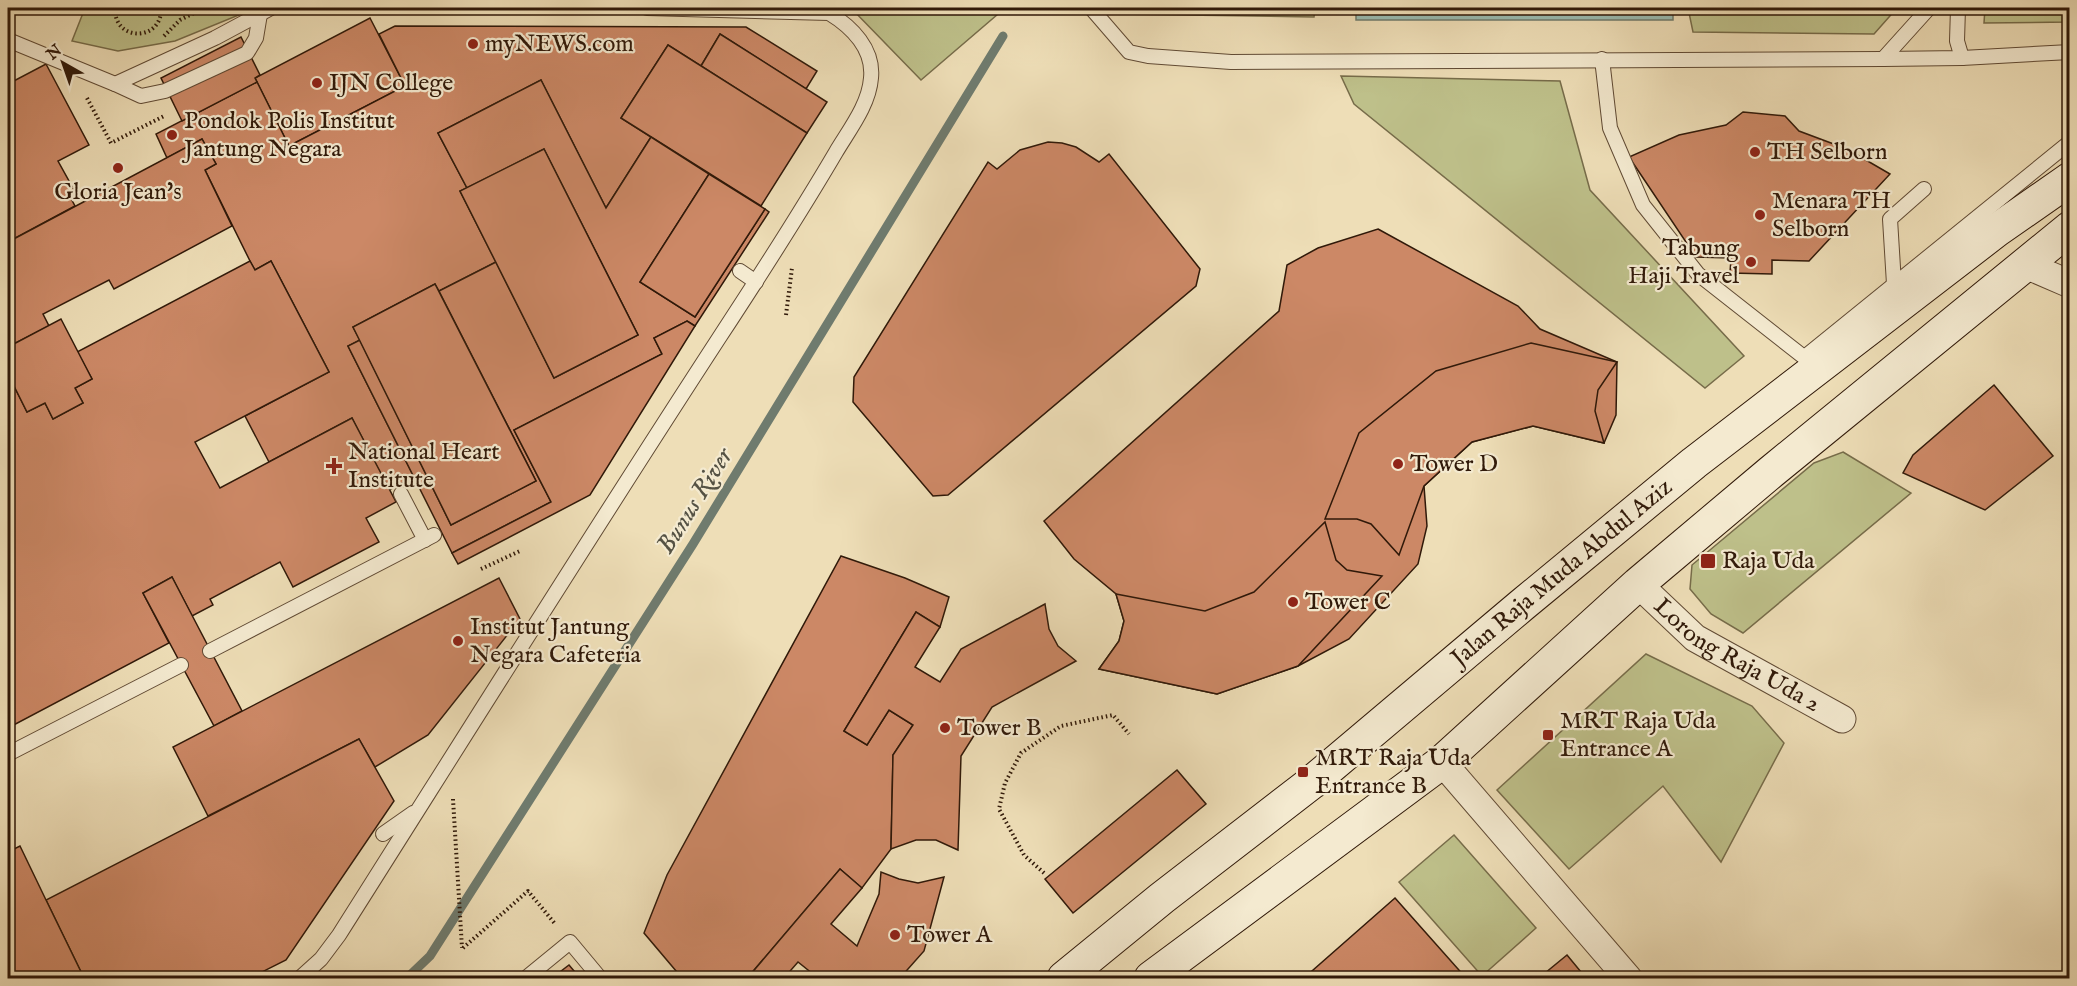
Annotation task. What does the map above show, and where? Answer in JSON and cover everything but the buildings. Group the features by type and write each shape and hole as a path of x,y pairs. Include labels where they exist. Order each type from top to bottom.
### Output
{"main road":[{"name":"Jalan Raja Muda Abdul Aziz","path":"1064,978 1162,898 1311,783 1529,599 1694,464 1997,230 2070,179"},
{"path":"1151,978 1442,762 1638,584 1771,472 2070,228"},
{"path":"1997,230 2026,265"}],"street":[{"path":"2026,265 2070,284"},
{"name":"Lorong Raja Uda 2","path":"1638,584 1695,638 1842,719"},
{"path":"1442,762 1628,978"}],"lane":[{"path":"300,978 321,959 339,935 594,530 798,216 863,106 871,79 869,56 856,35 843,22 829,13 647,8"},
{"path":"1091,8 1129,52 1148,56 1231,62 1884,59 1962,58 2070,52"},
{"path":"1884,59 1929,8"},
{"path":"1958,8 1957,41 1962,58"},
{"path":"115,84 215,38 265,11"},
{"path":"8,40 141,96 165,91 247,53 256,38 265,11"},
{"path":"1602,59 1610,128 1643,205 1698,274 1796,366"},
{"path":"1694,464 1796,366 2070,142"},
{"path":"1894,284 1890,219 1924,189"},
{"path":"1923,260 1967,254"},
{"path":"740,271 756,282"},
{"path":"210,651 429,538 401,494"},
{"path":"8,754 181,665"},
{"path":"383,834 419,808"},
{"path":"526,978 570,942 600,978"}],"path":[{"path":"115,8 116,19 120,27 137,34 146,33 154,27 159,20 161,8"},
{"path":"160,40 180,20 204,8"},
{"path":"481,569 520,551"},
{"path":"1044,873 1024,855 999,809 1005,783 1021,753 1061,726 1113,715 1129,734"},
{"path":"453,798 462,948 528,891 570,942"}],"green space":[{"path":"85,8 256,8 175,41 118,51 72,41"},
{"path":"851,8 1002,8 998,14 921,80"},
{"path":"1108,8 1315,8 1314,17 1114,14"},
{"path":"1688,8 1897,8 1874,34 1693,32"},
{"path":"1985,8 2069,8 2069,22 1984,23"},
{"path":"1341,76 1560,81 1590,190 1744,356 1705,388 1354,104"},
{"path":"1843,452 1911,493 1743,633 1711,614 1690,589 1692,565 1814,463"},
{"path":"1646,654 1752,706 1784,743 1721,862 1663,786 1569,869 1497,790"},
{"path":"1454,835 1536,928 1482,976 1399,882"}],"water":[{"path":"1356,8 1673,8 1673,20 1356,20"}],"waterway":[{"name":"Bunus River","path":"407,978 430,956 693,544 1003,36"}],"place":[{"name":"myNEWS.com","path":"473,44"},
{"name":"IJN College","path":"317,83"},
{"name":"Pondok Polis Institut Jantung Negara","path":"172,135"},
{"name":"TH Selborn","path":"1755,152"},
{"name":"Gloria Jean's","path":"118,168"},
{"name":"Menara TH Selborn","path":"1760,215"},
{"name":"Tabung Haji Travel","path":"1751,262"},
{"name":"Tower D","path":"1398,464"},
{"name":"National Heart Institute","path":"334,466"},
{"name":"Raja Uda","path":"1708,561"},
{"name":"Tower C","path":"1293,602"},
{"name":"Institut Jantung Negara Cafeteria","path":"458,641"},
{"name":"Tower B","path":"945,728"},
{"name":"MRT Raja Uda Entrance A","path":"1548,735"},
{"name":"MRT Raja Uda Entrance B","path":"1303,772"},
{"name":"Tower A","path":"895,935"}]}
